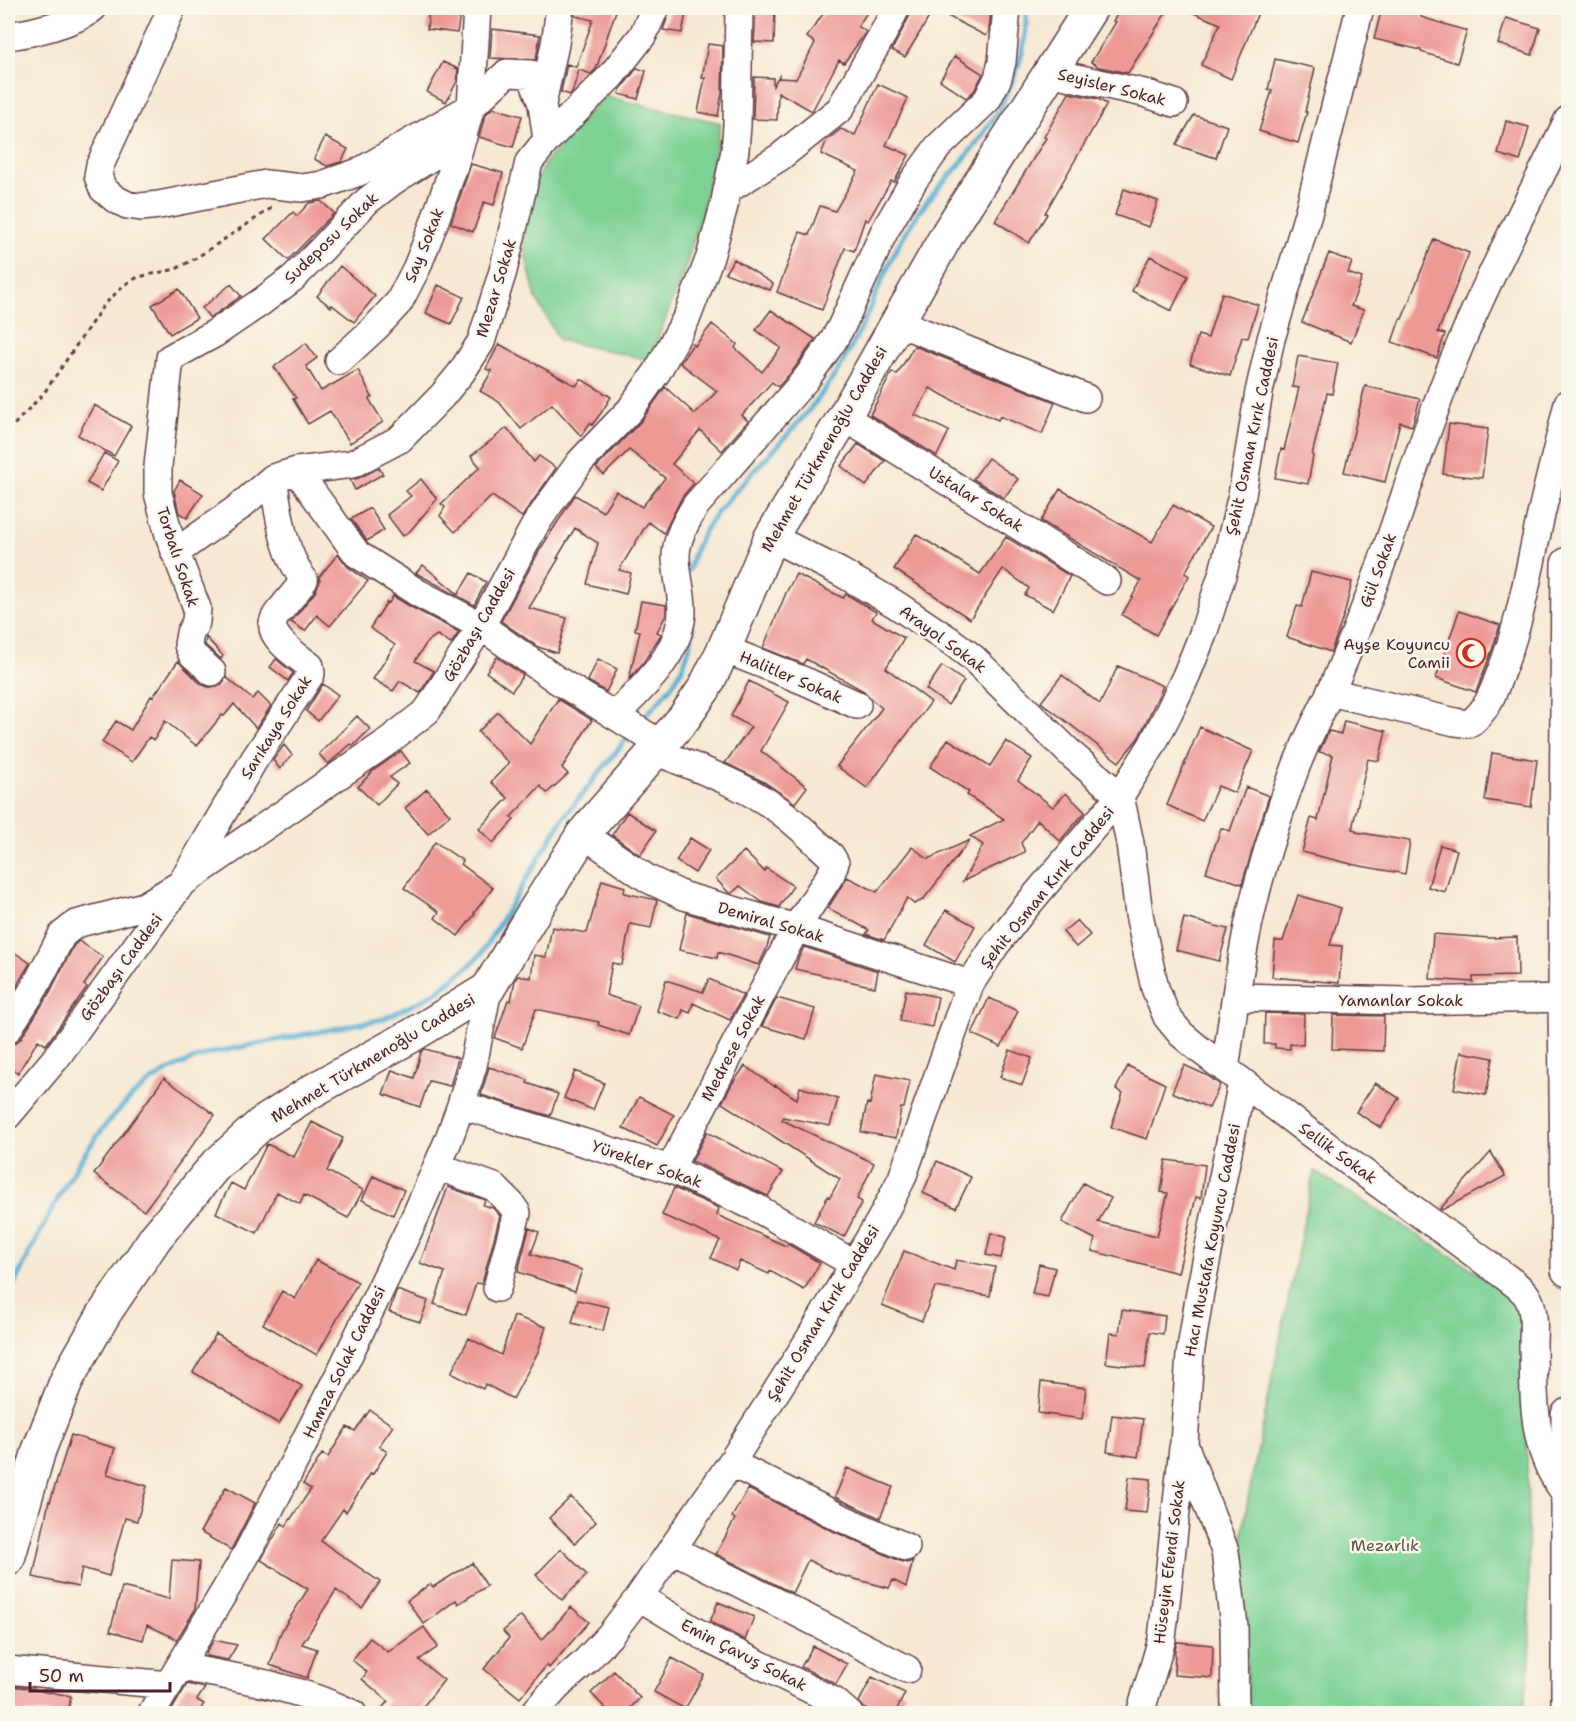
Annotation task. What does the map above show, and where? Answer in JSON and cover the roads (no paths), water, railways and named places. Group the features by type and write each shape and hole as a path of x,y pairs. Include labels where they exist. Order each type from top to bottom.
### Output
{"main road":[{"name":"Mehmet Türkmenoğlu Caddesi","path":"8,1559 39,1450 69,1377 104,1314 156,1237 214,1167 261,1124 312,1091 411,1036 488,989 531,915 583,834 640,733 684,718 704,689 724,649 771,537 844,417 948,233 1091,8"},
{"path":"1569,564 1566,992 1569,1270"},
{"path":"1569,1415 1569,1713"}],"street":[{"path":"8,36 19,35 77,18 93,8"},
{"path":"172,8 100,165 98,176 103,189 127,205 141,207 159,205 266,183 302,188 322,185 359,172 471,107 507,73 531,74 542,104 547,140"},
{"name":"Say Sokak","path":"339,361 390,314 399,302 408,287 433,226 456,163 471,107 477,8"},
{"path":"542,104 560,8"},
{"name":"Mezar Sokak","path":"285,475 352,464 400,439 461,373 481,342 503,272 529,162 547,140 611,76 643,34 655,8"},
{"name":"Gözbaşı Caddesi","path":"8,1112 56,1058 181,884 383,745 427,711 481,626 534,527 548,506 580,462 630,410 657,372 687,317 710,257 728,190 737,126 739,8"},
{"path":"728,190 780,157 840,109 896,8"},
{"path":"175,553 285,475 357,554 418,592 481,626 557,680 640,733 657,671 678,631 682,610 676,557 677,545 690,516 696,505 792,397 817,363 842,325 884,232 914,180 938,147 987,100 998,78 1002,62 1007,8"},
{"name":"Şehit Osman Kırık Caddesi","path":"533,1713 610,1635 639,1597 731,1463 810,1338 881,1219 902,1178 970,984 1024,909 1120,796 1150,747 1186,676 1203,634 1223,572 1242,495 1259,392 1271,339 1311,203 1360,8"},
{"name":"Seyisler Sokak","path":"1049,72 1144,93 1174,103"},
{"name":"Gül Sokak","path":"1234,1075 1236,997 1251,913 1294,771 1330,692 1374,583 1426,432 1460,345 1569,120"},
{"name":"Sudeposu Sokak","path":"170,358 214,334 261,302 292,278 368,201 393,181 463,137"},
{"path":"897,322 1086,398"},
{"name":"Torbalı Sokak","path":"170,358 158,466 158,492 175,553 197,608 196,622 190,633 188,645 192,654 212,672"},
{"path":"1330,692 1455,722 1469,723 1479,717 1495,687 1518,622 1539,522 1569,403"},
{"name":"Ustalar Sokak","path":"844,417 1107,581"},
{"name":"Sarıkaya Sokak","path":"181,884 254,760 310,674 310,666 278,638 273,629 273,622 280,610 304,580 291,560 285,545 285,475"},
{"name":"Arayol Sokak","path":"771,537 840,572 895,604 952,642 973,658 1072,754 1120,796"},
{"name":"Halitler Sokak","path":"724,649 857,705"},
{"name":"Medrese Sokak","path":"640,733 756,796 788,818 831,856 835,863 831,874 796,928 670,1169"},
{"name":"Sellik Sokak","path":"1120,796 1130,843 1139,914 1155,988 1167,1017 1181,1034 1515,1284 1526,1296 1533,1316 1534,1384 1539,1439 1547,1464 1568,1496"},
{"name":"Demiral Sokak","path":"583,834 648,879 684,896 796,928 970,984"},
{"path":"8,1029 35,987 62,935 76,924 144,906 181,884"},
{"name":"Hamza Solak Caddesi","path":"151,1713 245,1557 342,1369 411,1226 461,1105 473,1066 488,989"},
{"name":"Yamanlar Sokak","path":"1236,997 1407,1001 1566,992"},
{"name":"Hacı Mustafa Koyuncu Caddesi","path":"1234,1075 1190,1355 1184,1444 1225,1551 1234,1626 1235,1713"},
{"name":"Yürekler Sokak","path":"461,1105 670,1169 755,1207 854,1264"},
{"path":"437,1166 494,1187 517,1213 497,1288"},
{"name":"Hüseyin Efendi Sokak","path":"1140,1713 1162,1640 1184,1444"},
{"path":"731,1463 838,1517 906,1547"},
{"path":"672,1549 907,1669"},
{"name":"Emin Çavuş Sokak","path":"639,1597 710,1640 834,1701 849,1713"},
{"path":"8,1670 174,1676 288,1689 353,1713"}],"waterway":[{"path":"689,570 697,545 717,512 805,415 834,376 858,335 890,262 909,227 929,199 975,146 999,110 1017,71 1026,30 1026,8"},
{"path":"641,721 680,673 690,646 693,627"},
{"path":"8,1296 52,1209 87,1150 107,1123 153,1080 211,1053 383,1019 439,990 468,967 481,954 564,817 631,733"}],"place":[{"name":"Ayşe Koyuncu Camii","path":"1471,653"}],"park label":[{"name":"Mezarlık","path":"1385,1545"}]}
